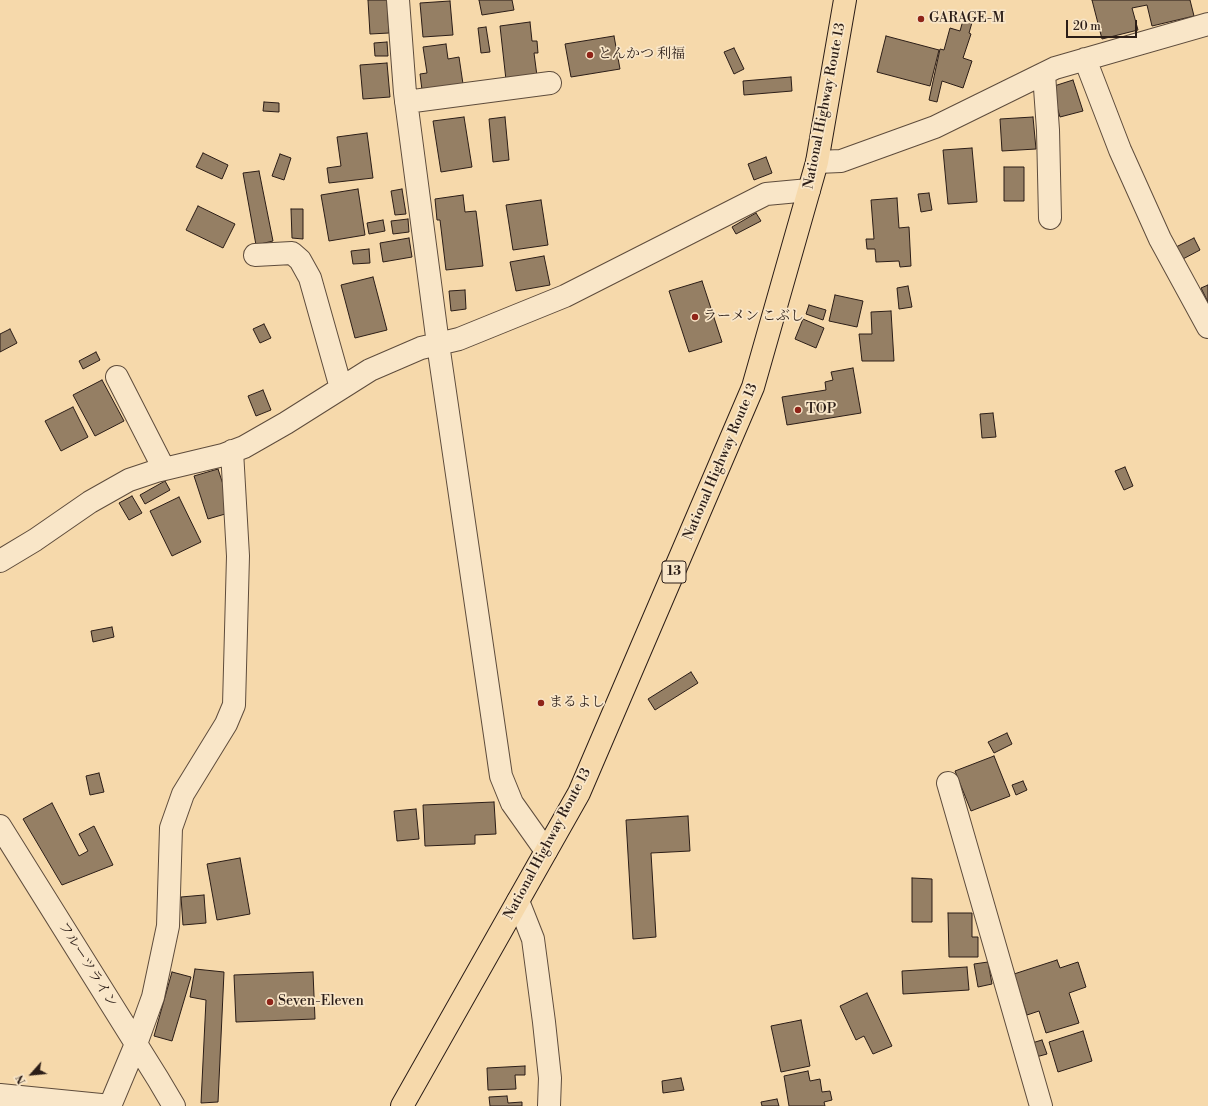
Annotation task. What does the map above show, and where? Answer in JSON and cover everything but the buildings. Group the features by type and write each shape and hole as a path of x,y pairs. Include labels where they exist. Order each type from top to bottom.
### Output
{"highway":[{"name":"National Highway Route 13","path":"402,1106 579,793 753,387 817,162 845,0"}],"street":[{"path":"398,0 406,102 438,344 501,776 512,803 546,851"},
{"path":"817,162 841,160 935,127 1055,68 1208,24"},
{"path":"1085,59 1120,150 1160,239 1208,327"},
{"path":"1044,74 1048,130 1050,218"},
{"path":"406,102 550,83"},
{"path":"0,561 35,540 90,502 129,480 164,469 223,455 244,447 286,423 370,370 421,348 459,339 565,296 766,194 809,190"},
{"path":"255,255 292,253 300,260 310,278 342,388"},
{"path":"117,376 164,469"},
{"path":"0,1095 111,1106 153,997 168,926 171,828 183,794 226,724 234,705 238,556 232,451"},
{"path":"948,783 1041,1106"},
{"name":"フルーツライン","path":"0,826 174,1106"},
{"path":"518,901 533,939 546,1036 550,1078 549,1106"}],"place":[{"name":"GARAGE-M","path":"921,19"},
{"name":"とんかつ 利福","path":"590,55"},
{"name":"ラーメン こぶし","path":"695,317"},
{"name":"TOP","path":"798,410"},
{"name":"まるよし","path":"541,703"},
{"name":"Seven-Eleven","path":"270,1002"}]}
